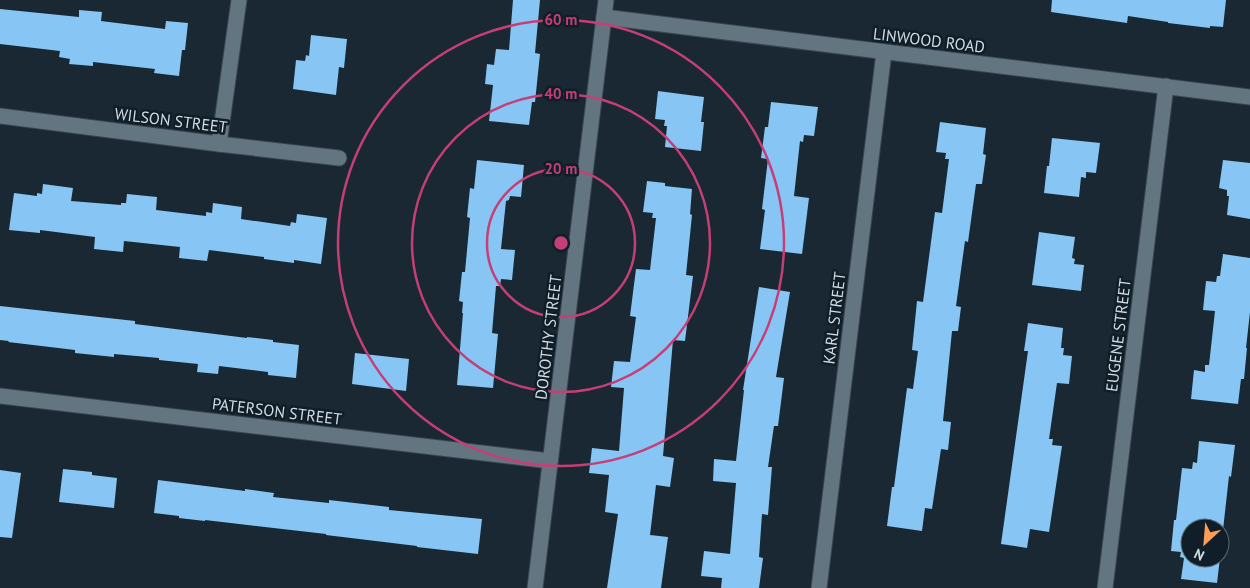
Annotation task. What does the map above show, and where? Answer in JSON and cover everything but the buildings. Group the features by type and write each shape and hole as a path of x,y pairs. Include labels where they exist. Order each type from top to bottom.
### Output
{"street":[{"path":"219,144 239,0"},
{"name":"DOROTHY STREET","path":"535,588 606,0"},
{"name":"LINWOOD ROAD","path":"604,17 1250,97"},
{"name":"KARL STREET","path":"819,588 884,52"},
{"name":"EUGENE STREET","path":"1105,588 1166,86"},
{"name":"WILSON STREET","path":"0,116 339,158"},
{"name":"PATERSON STREET","path":"0,396 550,461"}]}
